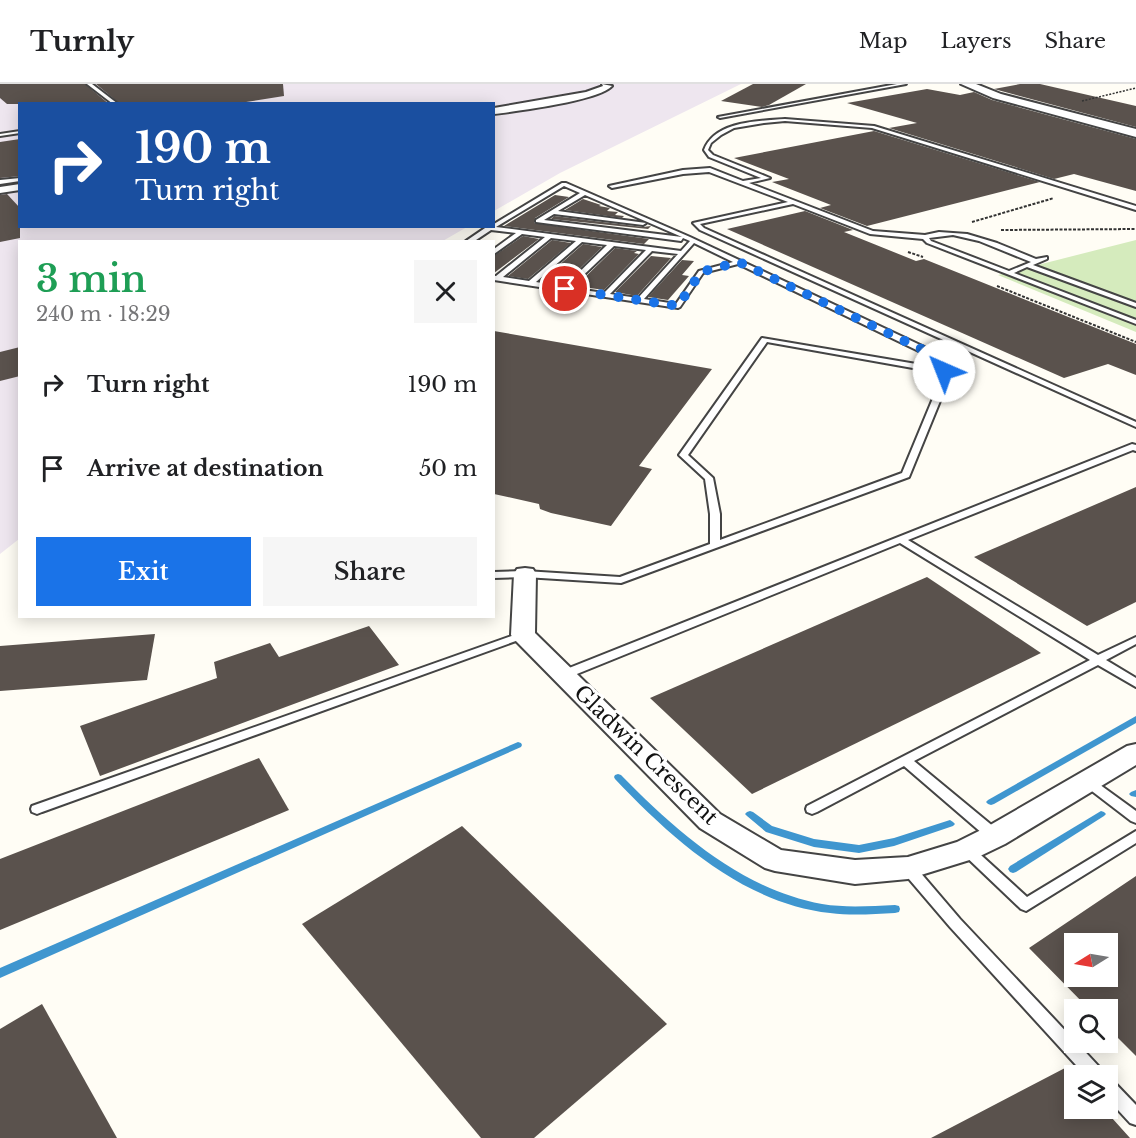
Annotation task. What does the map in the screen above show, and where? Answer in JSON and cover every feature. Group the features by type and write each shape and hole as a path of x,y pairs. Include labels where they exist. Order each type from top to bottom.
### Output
{"street":[{"path":"495,111 602,92 608,86 606,84"},
{"path":"966,84 997,96 1136,133"},
{"path":"0,190 18,187"},
{"path":"523,635 525,574"},
{"name":"Gladwin Crescent","path":"523,635 710,821 775,860 855,872 908,868 966,850 995,836 1136,753"}],"lane":[{"path":"89,84 113,102"},
{"path":"720,117 904,84"},
{"path":"742,183 767,178 711,156 706,150 709,142 719,134 733,128 785,120 872,127 1136,208"},
{"path":"0,135 18,132"},
{"path":"612,186 701,169 710,170 872,233 925,237 945,233 962,234 1035,261"},
{"path":"0,182 18,179"},
{"path":"495,225 564,184 739,262 932,354 944,365 945,379 906,475 621,580 525,574 495,576"},
{"path":"495,251 520,232 584,193"},
{"path":"792,203 696,223 702,229 1136,424"},
{"path":"554,212 657,225"},
{"path":"538,221 693,241"},
{"path":"471,240 490,228"},
{"path":"495,228 682,253"},
{"path":"496,279 549,236"},
{"path":"925,237 929,242 1136,322"},
{"path":"530,284 580,240"},
{"path":"639,301 693,241"},
{"path":"565,289 612,244"},
{"path":"605,296 650,249"},
{"path":"1008,273 1045,258"},
{"path":"496,279 678,306 701,272 739,262"},
{"path":"1027,265 1136,305"},
{"path":"715,545 715,514 709,478 683,455 765,340 944,371"},
{"path":"563,675 1132,447 1136,448"},
{"path":"901,540 1136,683"},
{"path":"37,809 523,635"},
{"path":"812,809 1136,640"},
{"path":"904,760 995,836"},
{"path":"1088,782 1136,818"},
{"path":"966,850 1026,905 1136,836"},
{"path":"908,868 954,923 1087,1065"},
{"path":"1118,1098 1136,1117"}],"path":[{"path":"1043,108 1101,98 1136,88"},
{"path":"970,223 1081,192"},
{"path":"994,230 1136,230"},
{"path":"904,251 924,257"},
{"path":"991,284 1136,342"}],"shaded area":[{"path":"0,84 741,84 560,173 495,210 495,102 18,102 18,228 465,228 444,240 18,240 18,540 0,554"}],"green space":[{"path":"1136,240 1136,332 998,275"}],"building":[{"path":"0,84 85,84 107,102 7,104 0,98"},
{"path":"96,84 283,84 284,96 246,102 118,102"},
{"path":"753,84 806,84 762,107 721,101"},
{"path":"1020,84 1040,84 1136,106 1136,127 994,89"},
{"path":"927,89 960,95 974,92 992,100 1136,139 1136,191 1074,174 1054,179 889,128 917,123 847,103"},
{"path":"874,131 1040,182 867,226 820,208 831,205 772,182 789,179 734,158"},
{"path":"18,139 18,176 0,178 0,142"},
{"path":"7,194 18,206 20,238 0,242 0,195"},
{"path":"555,195 569,197 535,218 534,223 649,239 644,244 504,226"},
{"path":"583,199 610,208 607,211 618,212 615,215 624,216 622,218 565,210"},
{"path":"805,211 853,230 844,232 916,261 924,259 1136,344 1136,375 1108,364 1064,378 727,229"},
{"path":"554,216 643,227 651,226 648,229 551,219"},
{"path":"523,236 539,239 495,272 495,255"},
{"path":"552,240 571,243 528,279 508,276"},
{"path":"583,244 602,247 564,284 541,281"},
{"path":"615,248 637,251 634,253 639,254 604,290 576,286"},
{"path":"651,256 671,258 637,296 615,292"},
{"path":"682,260 694,261 682,275 689,276 668,300 648,297"},
{"path":"495,331 712,369 639,466 652,469 611,526 551,513 540,509 539,504 495,494"},
{"path":"18,348 18,376 0,381 0,352"},
{"path":"1136,487 1136,602 1087,626 974,557"},
{"path":"927,577 1041,653 752,794 650,698"},
{"path":"369,626 399,665 100,776 80,726 217,678 214,662 270,643 279,657"},
{"path":"155,634 147,680 0,691 0,646"},
{"path":"259,758 289,810 0,930 0,859"},
{"path":"462,826 667,1024 534,1138 481,1138 302,924"},
{"path":"1136,876 1136,1056 1118,1038 1118,999 1079,999 1067,987 1118,987 1118,933 1064,933 1064,984 1029,948"},
{"path":"42,1004 117,1138 0,1138 0,1029"},
{"path":"1064,1069 1064,1119 1113,1119 1130,1138 931,1138"}],"waterway":[{"path":"991,802 1136,719"},
{"path":"0,973 518,745"},
{"path":"618,777 661,820 685,840 736,876 764,890 792,901 822,908 895,909"},
{"path":"750,814 769,829 814,843 859,849 894,842 950,824"},
{"path":"1013,869 1101,814"}],"route":[{"path":"565,289 678,306 701,272 739,262 932,354 944,365 944,371"}]}
